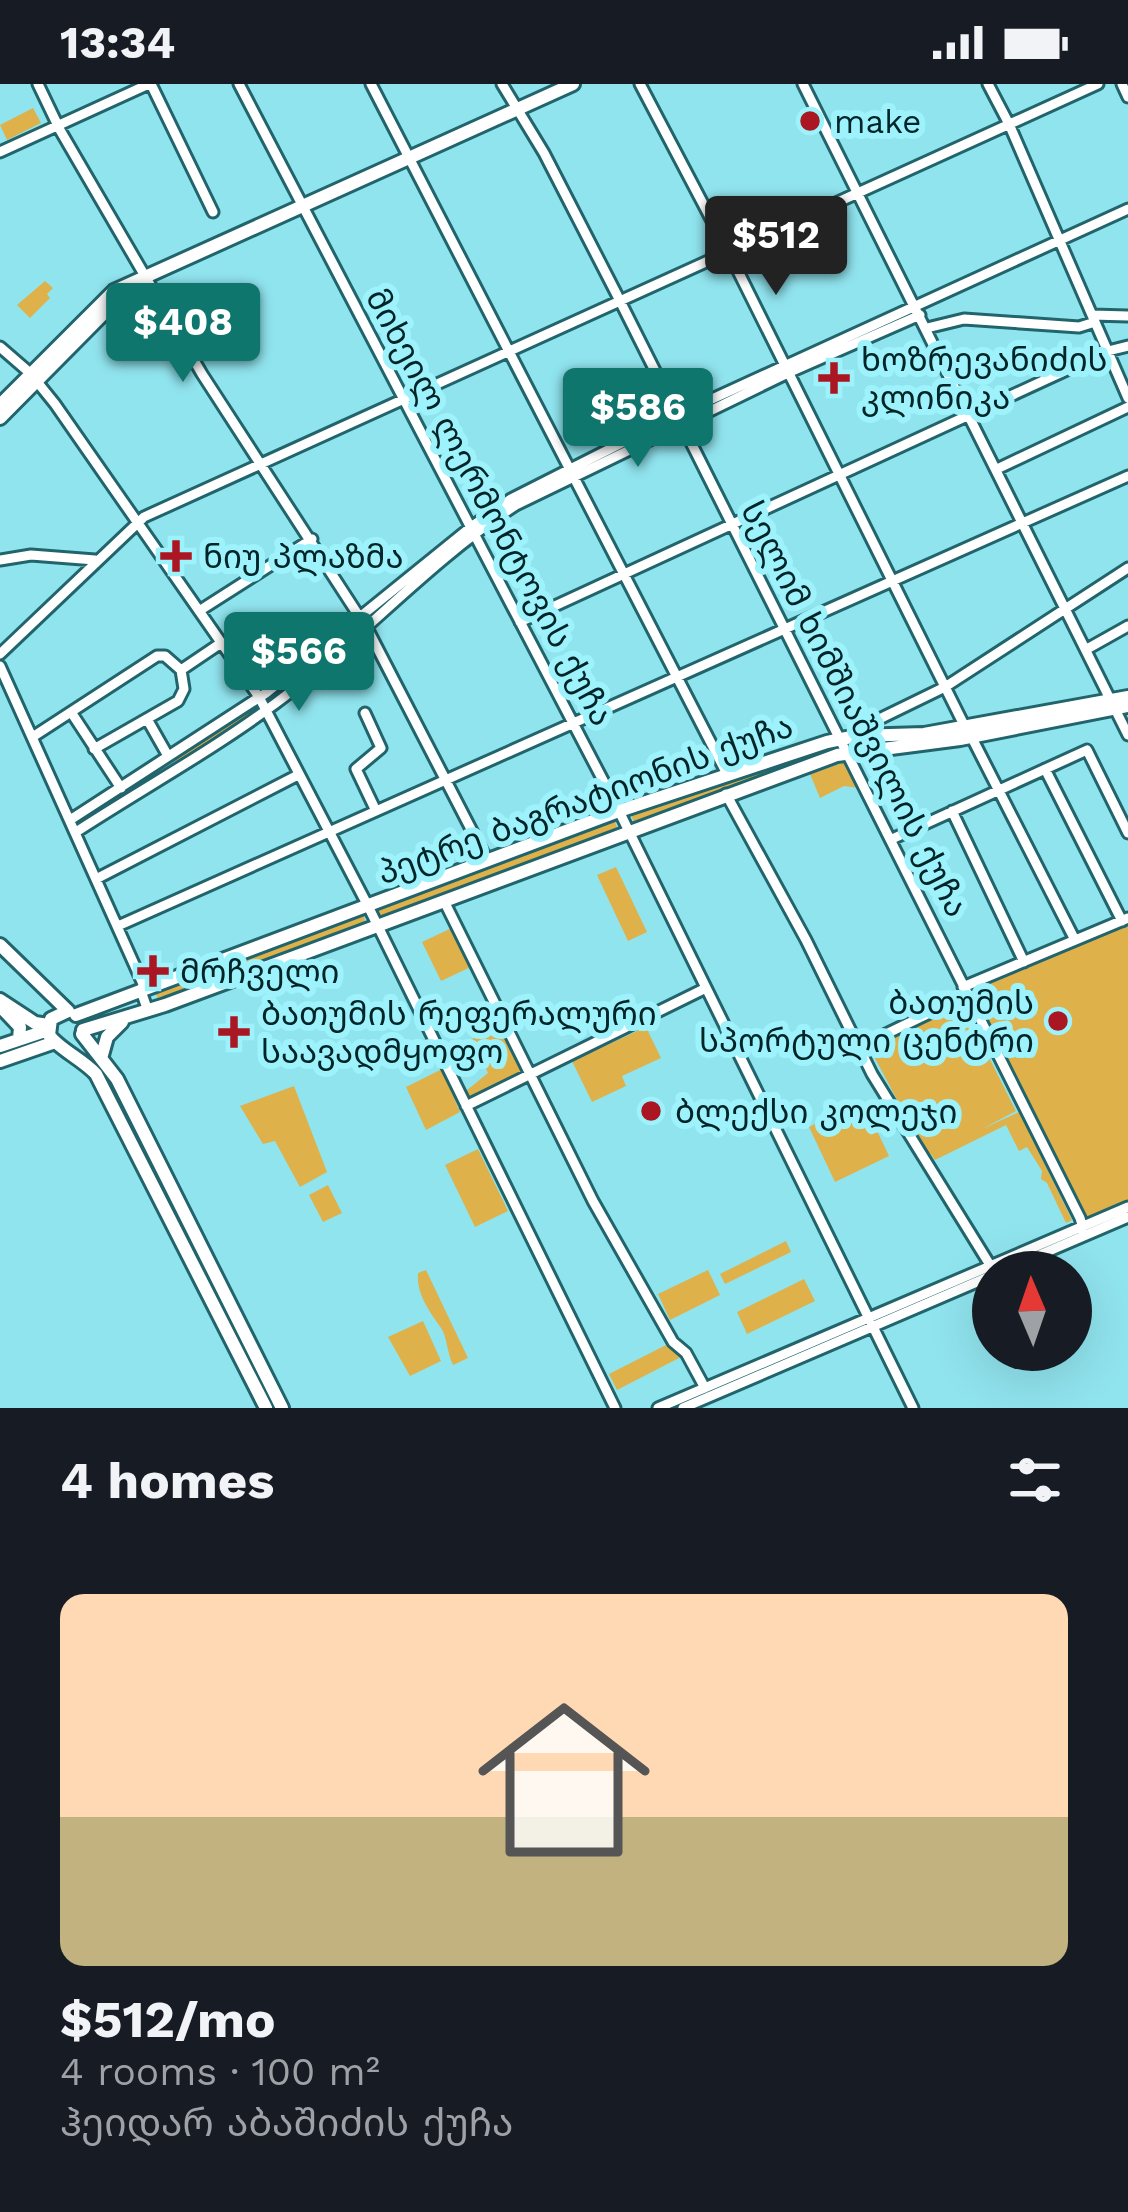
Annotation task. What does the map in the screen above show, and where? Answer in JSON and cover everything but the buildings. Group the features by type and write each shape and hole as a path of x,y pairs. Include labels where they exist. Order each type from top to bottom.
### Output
{"main road":[{"path":"0,418 114,291 572,84"},
{"path":"0,405 33,377"},
{"name":"პეტრე ბაგრატიონის ქუჩა","path":"968,732 849,737 728,774 145,987 72,1013 56,1014 54,1036 76,1043 83,1032 849,752 968,732 1120,703"},
{"path":"0,945 72,1013 102,1055 282,1408"},
{"path":"0,1003 54,1036 96,1074 266,1408"},
{"path":"0,1003 20,1027 19,1039"},
{"path":"102,1055 115,1027 147,1011"},
{"path":"0,1046 54,1036"},
{"path":"0,1061 54,1036"}],"street":[{"path":"38,84 56,124 202,374 360,616 487,860"},
{"path":"0,152 150,84 213,212"},
{"name":"მიხეილ ლერმონტოვის ქუჩა","path":"238,84 619,811 914,1408"},
{"path":"371,84 728,774"},
{"name":"სელიმ ხიმშიაშვილის ქუჩა","path":"502,84 621,302 785,628 849,737 849,752 1084,1229"},
{"path":"640,84 1075,940"},
{"path":"803,84 1066,609 1120,703 1128,735"},
{"path":"988,84 1128,402 997,469"},
{"path":"0,654 137,522 1097,84"},
{"path":"1122,84 1128,97"},
{"path":"70,820 259,697 511,499 1128,209"},
{"path":"927,328 964,319 1079,327 1094,319 1128,316"},
{"path":"520,622 1108,351 1128,346"},
{"path":"0,347 33,377 259,697 368,906 615,1408"},
{"path":"118,926 1128,476"},
{"path":"76,832 266,710 368,630 472,530"},
{"path":"199,611 312,539"},
{"path":"0,560 31,555 95,560"},
{"path":"849,737 945,687 1128,568"},
{"path":"1087,649 1128,626"},
{"path":"182,670 220,643"},
{"path":"34,736 157,656 165,656 182,670 183,695 94,749"},
{"path":"0,666 145,987 147,1011"},
{"path":"71,712 128,799"},
{"path":"365,713 381,748 356,769 376,811"},
{"path":"146,719 174,769"},
{"path":"892,839 1087,750 1128,833"},
{"path":"859,1047 1024,962 1125,920 1045,769"},
{"path":"96,879 298,775"},
{"path":"1112,801 1128,793"},
{"path":"726,794 859,1047 982,1251"},
{"path":"952,811 1024,962"},
{"path":"444,901 606,1226 705,1388"},
{"path":"466,1106 706,988"},
{"path":"1037,1251 1128,1207"},
{"path":"1084,1229 1128,1217"},
{"path":"658,1408 972,1280"},
{"path":"683,1408 871,1322"}],"shaded area":[{"path":"33,108 41,123 7,140 0,125"},
{"path":"45,281 53,288 47,294 50,298 30,318 17,305"},
{"path":"250,707 256,714 176,762 173,758"},
{"path":"830,746 837,751 635,825 630,812"},
{"path":"845,762 859,788 844,786 820,798 810,774"},
{"path":"614,819 618,830 383,918 375,910"},
{"path":"616,867 647,932 628,941 597,875"},
{"path":"364,913 365,926 159,1001 155,992"},
{"name":"ბათუმის სპორტული ცენტრი","path":"1128,925 1128,1203 1086,1219 974,990"},
{"path":"456,926 475,965 441,981 422,942"},
{"path":"961,1002 1016,1111 982,1129 1019,1112 1072,1220 1066,1223 1041,1179 1042,1171 1027,1147 1019,1151 1006,1125 935,1160 927,1156 869,1047"},
{"path":"500,1026 526,1072 470,1100 466,1091 488,1073 472,1039"},
{"path":"646,1027 661,1058 622,1076 626,1086 592,1102 572,1061"},
{"path":"442,1069 460,1112 426,1130 406,1087"},
{"path":"294,1086 327,1172 300,1187 275,1141 263,1144 240,1106"},
{"path":"863,1101 889,1156 835,1182 809,1127"},
{"path":"478,1149 508,1211 475,1227 445,1165"},
{"path":"328,1185 342,1213 323,1222 309,1195"},
{"path":"786,1241 791,1252 725,1284 720,1274"},
{"path":"426,1270 468,1358 453,1365 443,1331 419,1288 418,1273"},
{"path":"708,1270 720,1295 670,1320 658,1294"},
{"path":"804,1279 815,1301 747,1334 737,1312"},
{"path":"423,1321 441,1361 410,1376 388,1337"},
{"path":"670,1343 681,1357 617,1390 609,1374"}],"place":[{"name":"make","path":"810,121"},
{"name":"ხოზრევანიძის კლინიკა","path":"834,378"},
{"name":"ნიუ პლაზმა","path":"176,556"},
{"name":"მრჩველი","path":"153,971"},
{"name":"ბათუმის სპორტული ცენტრი","path":"1058,1021"},
{"name":"ბათუმის რეფერალური საავადმყოფო","path":"234,1032"},
{"name":"ბლექსი კოლეჯი","path":"651,1111"}]}
